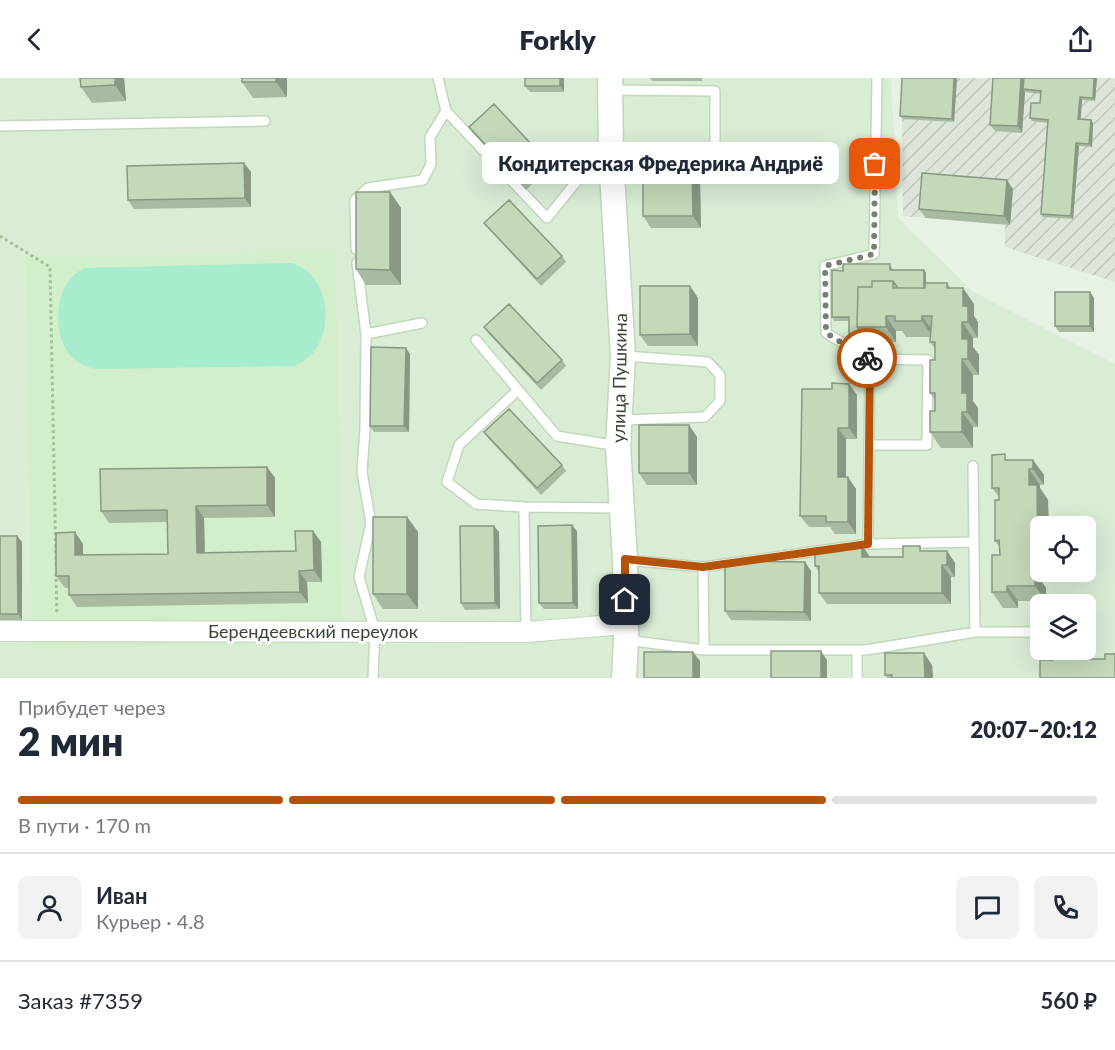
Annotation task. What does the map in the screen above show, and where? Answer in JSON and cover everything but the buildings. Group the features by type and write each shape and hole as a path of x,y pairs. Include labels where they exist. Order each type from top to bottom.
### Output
{"street":[{"name":"улица Пушкина","path":"610,84 611,158 623,356 618,446 625,559 624,678"},
{"name":"Берендеевский переулок","path":"0,631 626,632"}],"lane":[{"path":"438,78 446,111 547,218 597,156 716,158 716,91 610,84"},
{"path":"869,445 927,445 928,360 870,359 826,333 825,266 874,254 877,78"},
{"path":"373,678 375,632 359,577 371,523 362,472 366,334 356,260 355,200 368,188 423,180 431,164 430,137 446,111"},
{"path":"0,126 265,121"},
{"path":"366,334 422,322"},
{"path":"476,340 557,436 618,446"},
{"path":"620,420 705,417 720,401 720,375 708,362 623,356"},
{"path":"868,544 870,359"},
{"path":"518,390 459,445 447,482 476,504 622,508"},
{"path":"973,466 975,632"},
{"path":"524,507 526,632"},
{"path":"625,559 703,567 868,544 974,543"},
{"path":"703,567 704,650"},
{"path":"626,632 704,650 857,650 975,632 1030,632"},
{"path":"857,650 857,678"}],"path":[{"path":"0,236 50,267 58,631"}],"shaded area":[{"path":"0,78 891,78 898,218 973,292 1115,364 1115,678 0,678"},
{"path":"905,78 1115,78 1115,282 1005,247 1005,225 903,216 902,119"},
{"path":"336,252 342,643 32,648 26,257"},
{"path":"292,263 306,271 317,282 326,314 324,330 318,345 308,358 294,366 96,369 84,366 67,352 59,331 59,309 64,287 70,279 85,268"}],"way so far":[{"path":"867,358 826,333 825,266 874,254 875,164"}],"place":[{"name":"Кондитерская Фредерика Андриё","path":"875,164"}],"route":[{"path":"625,600 625,559 703,567 868,544 870,359 867,358"}]}
